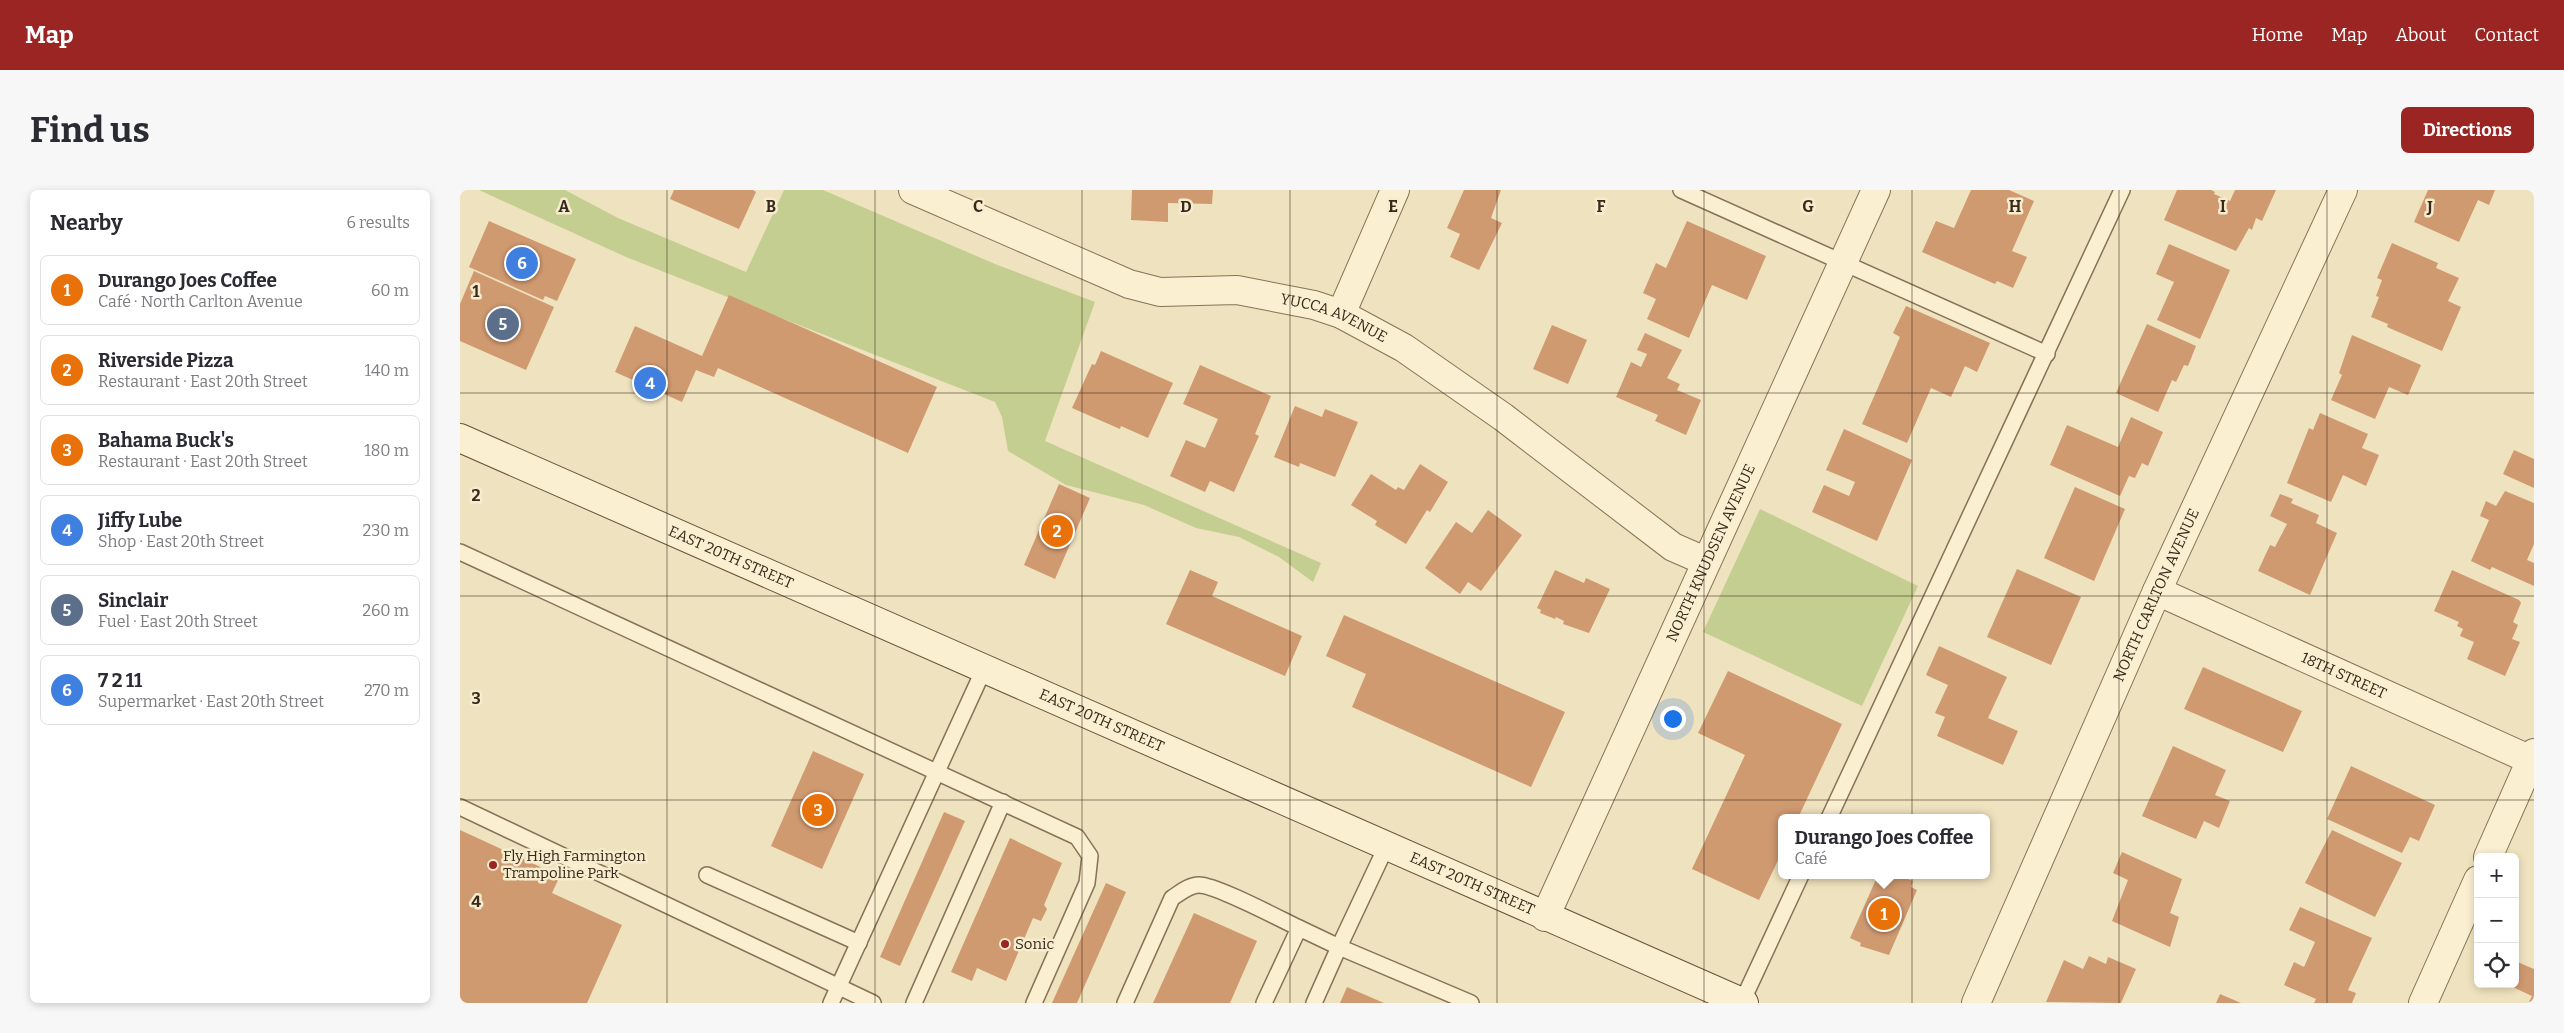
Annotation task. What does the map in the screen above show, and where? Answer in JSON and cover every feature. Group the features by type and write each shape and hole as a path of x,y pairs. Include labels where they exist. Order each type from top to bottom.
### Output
{"street":[{"name":"YUCCA AVENUE","path":"913,190 1129,284 1160,292 1237,290 1314,305 1341,314 1404,348 1503,417 1673,547 1705,561"},
{"path":"1341,314 1395,190"},
{"name":"NORTH KNUDSEN AVENUE","path":"1545,917 1705,561 1876,190"},
{"name":"NORTH CARLTON AVENUE","path":"1976,1003 2158,592 2343,190"},
{"name":"EAST 20TH STREET","path":"460,438 1545,917 1707,996 1743,1002"},
{"name":"18TH STREET","path":"2158,592 2533,756"},
{"path":"2490,853 2533,756"},
{"path":"2423,1003 2474,889"}],"lane":[{"path":"1681,190 2047,354"},
{"path":"1831,814 2122,190"},
{"path":"460,552 1077,837 1090,856 1087,883 1034,1003"},
{"path":"831,1003 984,669"},
{"path":"914,1003 1003,802"},
{"path":"460,807 873,1003"},
{"path":"1314,1003 1386,847"},
{"path":"707,875 859,943"},
{"path":"1743,1002 1800,879"},
{"path":"1125,1003 1172,898 1185,889 1200,885 1224,893 1339,947 1470,1003"},
{"path":"1264,1003 1299,928"}],"green space":[{"path":"479,190 565,190 618,218 746,272 784,190 823,190 995,264 1095,302 1045,441 1321,563 1313,582 1279,557 1239,537 1196,528 1144,505 1066,485 1008,451 1002,417 995,402 626,257"},
{"path":"1760,509 1918,586 1862,706 1703,632"}],"building":[{"path":"674,190 753,190 756,192 739,229 670,199"},
{"path":"1132,190 1213,190 1212,204 1168,203 1168,222 1131,220"},
{"path":"1464,190 1501,190 1491,218 1502,223 1479,270 1450,257 1460,234 1447,228"},
{"path":"1971,190 2009,190 2034,201 2012,251 2027,257 2013,288 1997,281 1995,284 1922,252 1936,221 1954,228"},
{"path":"2177,190 2211,190 2215,192 2214,194 2230,201 2235,190 2276,190 2262,221 2256,218 2252,230 2249,228 2236,251 2164,220"},
{"path":"2428,190 2495,190 2489,205 2478,200 2459,242 2414,222"},
{"path":"489,221 576,259 557,301 545,296 543,300 469,267"},
{"path":"1687,221 1766,256 1747,300 1712,285 1689,338 1647,319 1656,299 1643,293 1656,263 1666,268"},
{"path":"2392,243 2438,263 2436,268 2459,278 2448,301 2461,307 2442,351 2387,327 2388,324 2371,317 2379,297 2376,296 2382,280 2377,278"},
{"path":"2169,244 2230,270 2200,339 2157,320 2174,282 2156,274"},
{"path":"474,271 554,307 526,370 460,341 460,304"},
{"path":"729,295 937,387 908,453 718,368 714,377 696,370 682,402 615,372 635,326 702,356"},
{"path":"1906,306 1990,343 1977,372 1965,366 1951,397 1931,388 1907,443 1862,424 1900,337 1893,333"},
{"path":"2147,324 2196,346 2188,366 2184,365 2176,382 2172,380 2158,412 2116,393"},
{"path":"1552,325 1587,340 1568,384 1533,369"},
{"path":"1645,333 1682,350 1667,378 1680,384 1677,390 1701,400 1686,435 1655,421 1658,415 1616,397 1631,362 1641,367 1647,354 1637,350"},
{"path":"2352,335 2421,365 2408,395 2389,387 2375,419 2331,400 2342,375 2339,373"},
{"path":"1101,351 1173,383 1148,438 1121,426 1120,429 1072,408 1092,364 1095,365"},
{"path":"1200,365 1271,396 1255,434 1259,436 1234,492 1210,481 1205,492 1170,476 1186,440 1205,448 1218,419 1183,404"},
{"path":"1295,406 1322,417 1325,409 1358,422 1335,477 1300,463 1299,467 1274,457"},
{"path":"2320,413 2368,434 2362,448 2379,455 2366,486 2343,475 2331,502 2287,483 2309,428 2313,430"},
{"path":"2131,417 2163,432 2148,466 2142,463 2135,478 2129,476 2120,496 2050,465 2067,425 2118,447"},
{"path":"1844,429 1912,460 1877,541 1812,512 1824,485 1849,496 1855,482 1826,470"},
{"path":"2514,450 2534,459 2534,488 2503,474"},
{"path":"1420,464 1448,482 1430,512 1427,510 1406,544 1375,525 1377,521 1351,505 1371,474 1396,490 1398,487 1404,490"},
{"path":"1059,484 1090,498 1055,579 1024,565"},
{"path":"2075,487 2125,509 2094,581 2044,558"},
{"path":"2505,491 2534,503 2534,544 2527,560 2534,563 2534,586 2492,567 2490,570 2471,561 2489,520 2480,516 2486,501 2496,506"},
{"path":"2280,494 2293,499 2291,503 2319,515 2316,523 2337,533 2310,595 2258,571 2270,545 2275,547 2287,524 2270,516"},
{"path":"1488,510 1522,535 1481,591 1468,582 1460,594 1425,568 1456,522 1472,533"},
{"path":"2017,569 2081,597 2051,665 1987,637"},
{"path":"1190,570 1218,582 1212,596 1302,636 1285,676 1166,624"},
{"path":"1555,570 1584,583 1586,578 1610,589 1589,633 1563,624 1564,621 1556,617 1555,619 1540,613 1541,610 1537,608"},
{"path":"2452,570 2519,600 2521,603 2513,622 2518,625 2512,639 2520,642 2505,676 2467,659 2474,642 2460,636 2463,629 2457,626 2459,622 2434,611"},
{"path":"1344,615 1565,712 1531,787 1352,707 1366,674 1326,656"},
{"path":"1939,646 2007,677 1988,718 2018,731 2003,765 1937,736 1945,717 1935,713 1948,685 1926,675"},
{"path":"2203,667 2302,711 2283,752 2184,709"},
{"path":"1728,671 1842,724 1800,814 1778,814 1778,860 1759,900 1692,869 1745,755 1698,733"},
{"path":"2173,746 2226,770 2215,795 2230,801 2219,828 2204,821 2196,839 2142,816"},
{"path":"813,751 864,774 822,869 771,846"},
{"path":"2351,766 2435,805 2419,841 2410,837 2402,853 2327,819"},
{"path":"944,812 965,821 900,966 880,957"},
{"path":"460,830 560,876 552,893 622,925 587,1003 460,1003"},
{"path":"2332,830 2402,863 2375,917 2305,883"},
{"path":"1010,838 1062,863 1044,905 1047,909 1041,921 1033,918 1006,981 977,968 972,981 951,972"},
{"path":"2122,852 2182,879 2170,913 2179,917 2170,947 2112,921 2128,880 2113,873"},
{"path":"1876,879 1908,879 1913,881 1911,887 1917,890 1889,955 1860,946 1861,943 1850,938"},
{"path":"1106,883 1126,892 1077,1003 1052,1003"},
{"path":"2300,907 2372,938 2348,990 2356,993 2352,1003 2314,1003 2316,999 2284,985 2294,962 2304,967 2315,942 2289,930"},
{"path":"1194,913 1257,941 1230,1003 1153,1003"},
{"path":"2089,956 2106,964 2108,957 2136,969 2121,1003 2046,1002 2064,960 2083,969"},
{"path":"2519,963 2534,969 2534,1003 2529,1002 2532,996 2515,988 2519,988"},
{"path":"1347,987 1384,1003 1340,1003"},
{"path":"2220,994 2241,1003 2216,1003"}],"place":[{"name":"7 2 11","path":"522,263"},
{"name":"Sinclair","path":"503,324"},
{"name":"Jiffy Lube","path":"650,383"},
{"name":"Riverside Pizza","path":"1057,531"},
{"name":"Bahama Buck's","path":"818,810"},
{"name":"Fly High Farmington Trampoline Park","path":"493,865"},
{"name":"Durango Joes Coffee","path":"1884,914"},
{"name":"Sonic","path":"1005,944"}]}
